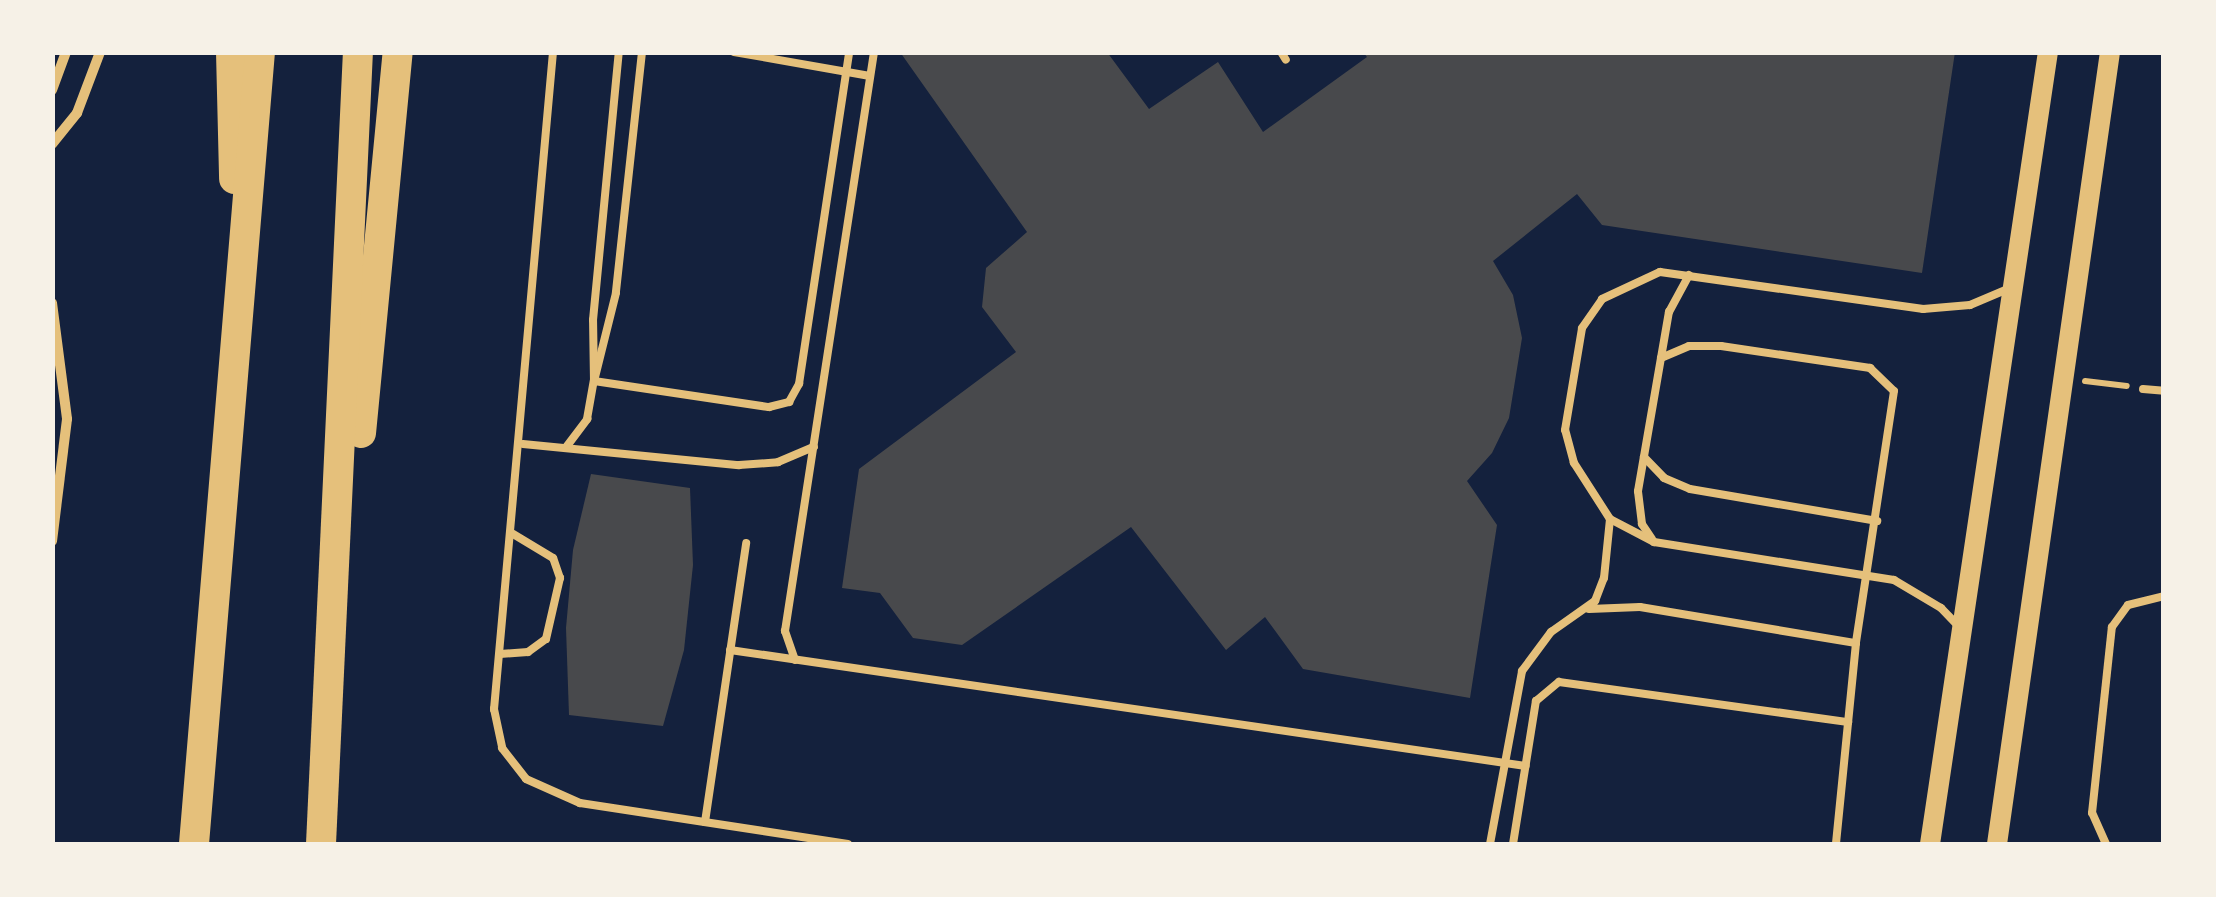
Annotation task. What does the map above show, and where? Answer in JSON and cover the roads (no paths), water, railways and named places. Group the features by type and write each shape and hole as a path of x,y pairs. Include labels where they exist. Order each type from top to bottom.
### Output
{"highway":[{"path":"231,52 238,356"},
{"path":"194,844 238,356 260,52"},
{"path":"327,774 358,52"},
{"path":"322,844 398,52"}],"main road":[{"path":"1930,842 2048,52"},
{"path":"1998,844 2110,52"}],"street":[{"path":"52,90 66,52"},
{"path":"52,144 77,113 100,52"},
{"path":"52,303 67,419 52,541"}],"lane":[{"path":"554,52 496,729 526,779 580,803 848,844"},
{"path":"594,381 596,290 619,52"},
{"path":"567,446 587,419 616,293 642,52"},
{"path":"734,52 870,76"},
{"path":"594,381 780,406 796,394 849,52"},
{"path":"796,660 786,630 874,52"},
{"path":"612,120 634,123"},
{"path":"834,154 858,158"},
{"path":"604,213 625,216"},
{"path":"820,244 844,248"},
{"path":"1960,628 1918,592 1867,574 1654,542 1610,519 1574,463 1565,430 1582,328 1602,299 1632,280 1660,272 1923,310 1970,305 2014,286"},
{"path":"1654,542 1637,502 1672,301 1688,275"},
{"path":"596,290 616,293"},
{"path":"809,322 832,326"},
{"path":"1661,358 1705,345 1881,373 1897,401 1856,643 1836,844"},
{"path":"2143,389 2164,391"},
{"path":"523,444 739,465 778,462 814,447"},
{"path":"1644,457 1664,478 1690,489 1877,520"},
{"path":"1490,844 1502,762 1522,670 1551,632 1586,610 1601,590 1610,519"},
{"path":"500,654 528,652 546,638 560,578 553,558 513,534"},
{"path":"705,822 746,543"},
{"path":"2106,844 2092,812 2112,627 2128,605 2164,596"},
{"path":"1586,610 1640,607 1856,643"},
{"path":"730,650 1526,766"},
{"path":"1513,844 1536,702 1558,682 1848,722"}]}
